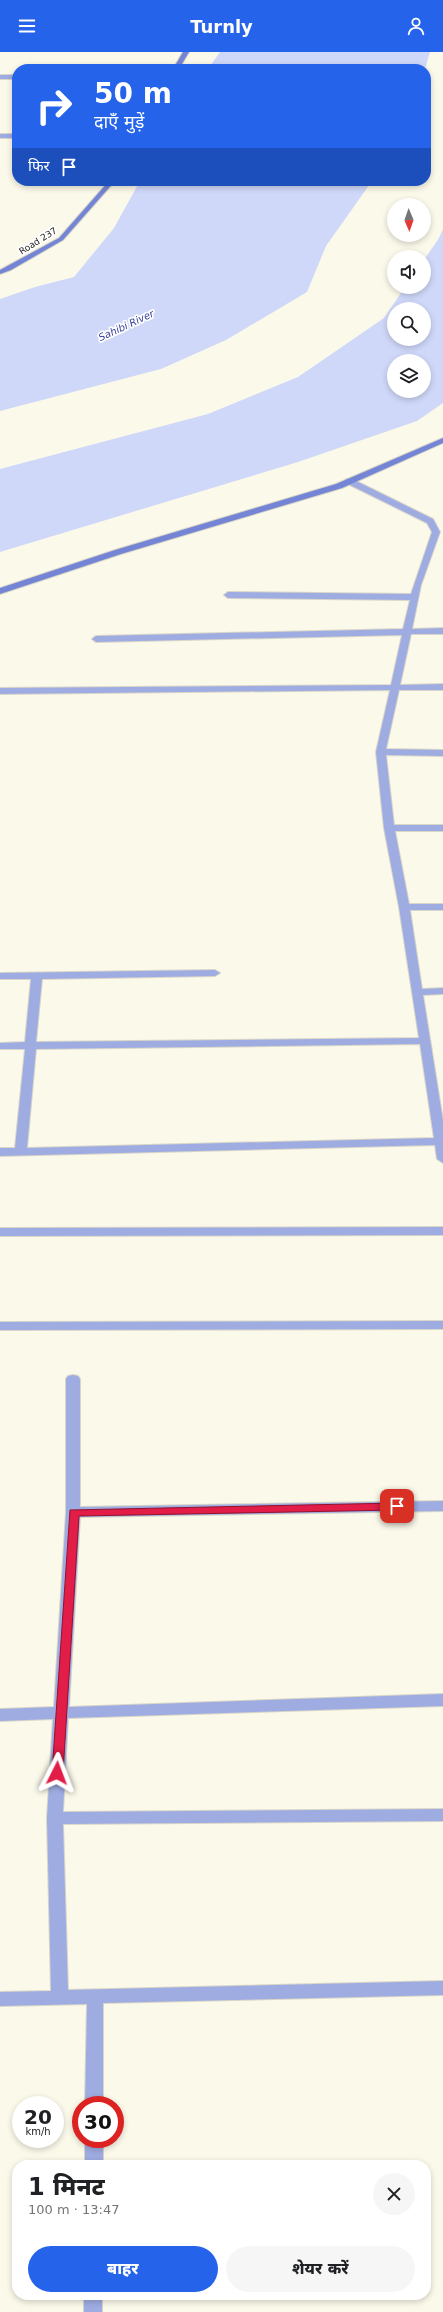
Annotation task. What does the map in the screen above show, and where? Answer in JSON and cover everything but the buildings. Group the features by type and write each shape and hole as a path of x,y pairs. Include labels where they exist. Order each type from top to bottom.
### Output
{"street":[{"path":"179,64 186,52"},
{"path":"0,77 12,77"},
{"path":"0,136 12,136"},
{"name":"Road 237","path":"0,272 9,269 61,239 108,186"},
{"path":"0,591 118,552 349,481 443,440"},
{"path":"0,1152 442,1151 404,907 389,828 381,752 415,596 436,532 433,525 421,516 349,481"},
{"path":"228,595 415,596"},
{"path":"96,639 443,631"},
{"path":"0,691 443,687"},
{"path":"381,752 443,753"},
{"path":"389,828 443,828"},
{"path":"404,907 443,907"},
{"path":"0,976 215,973"},
{"path":"21,1152 37,975"},
{"path":"417,992 443,991"},
{"path":"0,1046 425,1041"},
{"path":"0,1232 443,1231"},
{"path":"0,1326 443,1325"},
{"path":"60,1999 55,1818 74,1512 73,1380"},
{"path":"74,1512 443,1506"},
{"path":"0,1715 443,1700"},
{"path":"55,1818 443,1815"},
{"path":"0,1999 60,1999 443,1988"},
{"path":"94,2096 95,1997"},
{"path":"94,2148 94,2160"},
{"path":"93,2300 93,2312"}],"water":[{"path":"220,52 430,52 426,64 212,64"},
{"name":"Sahibi River","path":"137,186 368,186 326,246 307,292 226,340 161,369 0,411 0,299 35,287 74,277 114,228"},
{"path":"443,229 443,403 417,421 298,462 0,552 0,469 208,414 298,377 384,318 387,314 387,346 431,346 431,302 395,302 400,294 431,294 431,250"}],"route":[{"path":"57,1773 74,1512 397,1506"}]}
